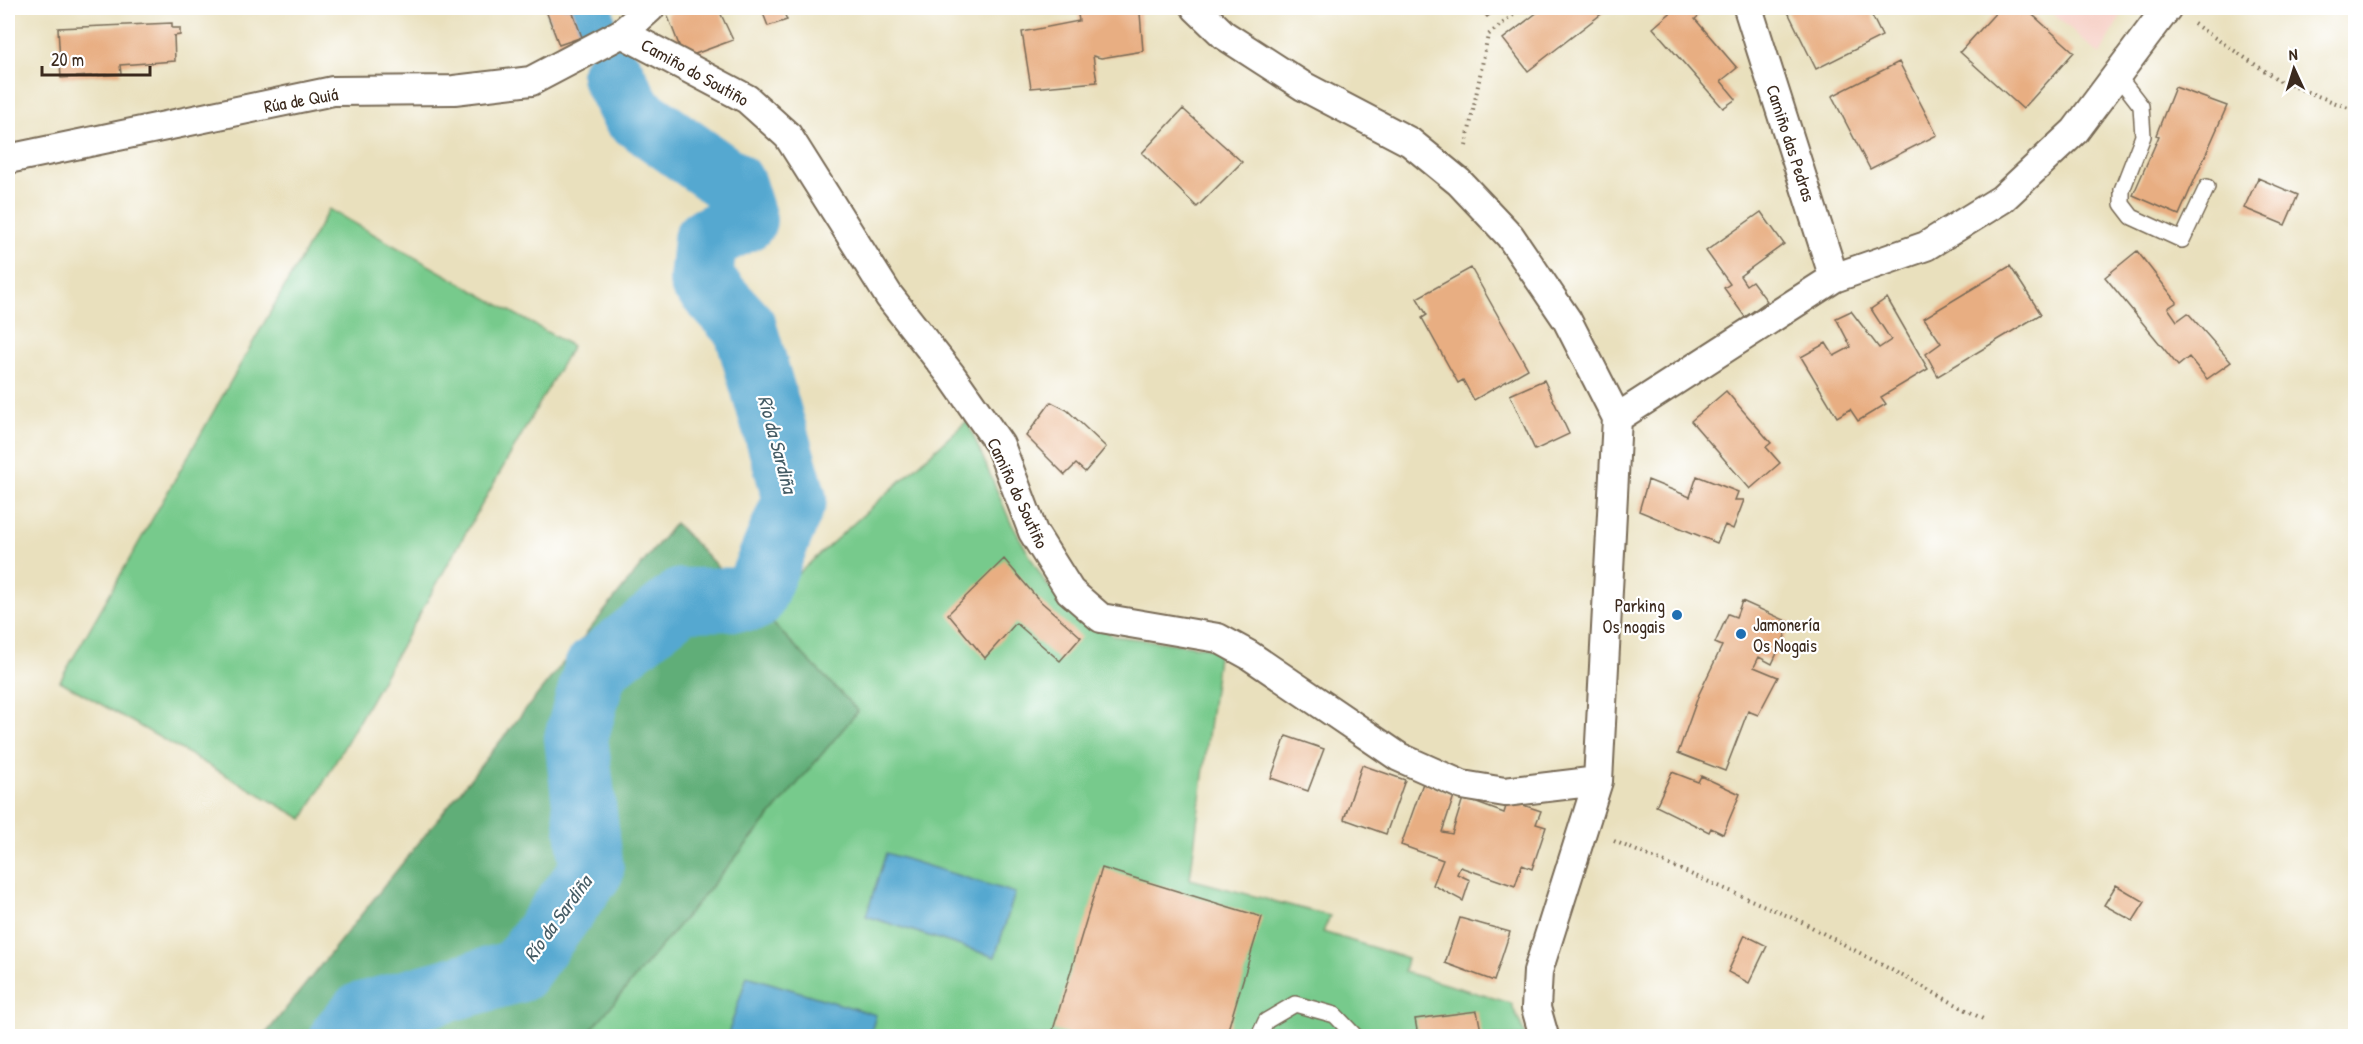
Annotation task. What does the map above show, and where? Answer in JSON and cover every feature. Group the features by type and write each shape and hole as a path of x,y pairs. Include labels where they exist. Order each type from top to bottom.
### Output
{"street":[{"name":"Rúa de Quiá","path":"8,159 333,92 454,90 531,81 622,33 650,8"},
{"path":"1196,8 1224,35 1303,86 1410,142 1458,182 1510,236 1567,320 1617,418 1598,781 1538,971 1536,1008 1544,1036"},
{"name":"Camiño das Pedras","path":"1748,8 1834,278"},
{"path":"1617,418 1834,278 1926,246 2002,199 2075,131 2117,75 2177,14"},
{"name":"Camiño do Soutiño","path":"622,33 747,99 788,136 889,296 951,375 1000,445 1033,532 1070,591 1101,618 1218,638 1249,655 1399,757 1462,785 1505,792 1598,781"}],"lane":[{"path":"2117,75 2141,106 2143,136 2122,190 2122,204 2132,217 2182,240 2207,187"},
{"path":"1259,1036 1266,1021 1295,1004 1335,1015 1355,1036"}],"path":[{"path":"1458,182 1488,35 1522,8"},
{"path":"2177,14 2280,81 2355,111"},
{"path":"1583,827 1802,922 1983,1019"}],"shaded area":[{"path":"2047,8 2125,8 2100,55"}],"green space":[{"path":"329,209 572,346 303,819 60,681"},
{"path":"967,421 1010,521 1046,584 1113,636 1219,649 1190,879 1330,916 1323,932 1407,958 1404,972 1511,1003 1526,1036 586,1036 858,711 759,609"},
{"path":"675,523 858,711 586,1036 264,1036"}],"water":[{"path":"886,853 1015,893 995,957 866,916"},
{"path":"747,976 876,1015 870,1036 735,1036 728,1034"}],"building":[{"path":"545,8 571,8 582,37 559,45"},
{"path":"683,8 718,8 733,40 684,58 667,14"},
{"path":"761,8 782,8 787,20 768,26"},
{"path":"1077,8 1163,9 1140,13 1143,51 1101,58 1093,56 1097,82 1031,88 1022,32 1079,21"},
{"path":"1480,8 1499,8 1487,17"},
{"path":"1543,8 1609,8 1528,71 1503,39"},
{"path":"1676,8 1708,8 1695,19 1737,68 1721,81 1736,99 1723,108 1653,28"},
{"path":"1786,8 1862,8 1865,14 1870,12 1882,36 1816,69"},
{"path":"2000,8 2025,8 2074,52 2023,109 1960,52"},
{"path":"172,23 172,28 180,28 180,35 174,36 175,61 120,65 121,74 61,78 58,28"},
{"path":"1899,62 1937,135 1870,169 1832,96"},
{"path":"2175,87 2227,106 2179,215 2133,195 2159,136 2156,135"},
{"path":"1183,109 1242,162 1197,207 1142,153"},
{"path":"2258,178 2298,195 2285,225 2244,208"},
{"path":"1761,212 1784,244 1740,276 1746,285 1752,281 1767,301 1745,317 1724,288 1730,284 1706,251"},
{"path":"2137,251 2177,302 2168,308 2177,321 2188,313 2231,362 2207,379 2189,357 2178,366 2105,277"},
{"path":"2010,266 2041,314 1938,376 1926,354 1941,343 1924,318"},
{"path":"1471,268 1528,369 1474,400 1463,380 1458,383 1422,318 1427,315 1417,298"},
{"path":"1887,298 1928,369 1881,397 1886,404 1858,421 1850,409 1837,417 1801,357 1826,343 1834,356 1851,347 1836,318 1851,311 1879,348 1891,340 1871,309"},
{"path":"1544,380 1569,434 1535,450 1510,395"},
{"path":"1726,391 1771,443 1766,447 1780,463 1750,489 1691,421"},
{"path":"1051,402 1067,410 1106,447 1085,472 1076,464 1065,475 1026,436"},
{"path":"1697,476 1738,492 1735,500 1744,500 1733,529 1725,525 1717,543 1639,511 1648,480 1690,497"},
{"path":"1004,559 1038,599 1081,637 1060,661 1016,623 985,658 948,614"},
{"path":"1742,601 1791,623 1772,664 1759,657 1754,667 1778,677 1758,715 1748,711 1725,771 1678,753 1699,694 1722,646 1715,643 1728,614 1736,617"},
{"path":"1286,736 1324,749 1308,791 1271,778"},
{"path":"1362,765 1405,780 1386,834 1344,819"},
{"path":"1672,772 1698,782 1701,776 1740,794 1723,834 1711,828 1709,832 1656,806"},
{"path":"1423,783 1454,796 1442,832 1452,834 1463,798 1504,813 1508,800 1541,811 1536,824 1546,827 1532,869 1522,865 1515,886 1460,867 1457,874 1470,880 1463,901 1433,885 1443,860 1401,845"},
{"path":"1102,868 1262,917 1226,1036 1074,1036 1053,1030"},
{"path":"2116,885 2145,902 2133,921 2104,905"},
{"path":"1460,918 1510,932 1494,981 1445,963"},
{"path":"1745,935 1767,946 1749,983 1728,972"},
{"path":"1477,1011 1482,1036 1418,1036 1415,1019"}],"waterway":[{"name":"Río da Sardiña","path":"578,8 583,18"},
{"name":"Río da Sardiña","path":"342,1036 361,1014 518,971 592,870 576,738 596,668 682,600 753,599 795,499 745,328 701,280 705,240 745,220 734,185 632,113 613,76"}],"place":[{"name":"Parking Os nogais","path":"1677,615"},
{"name":"Jamonería Os Nogais","path":"1741,634"}]}
